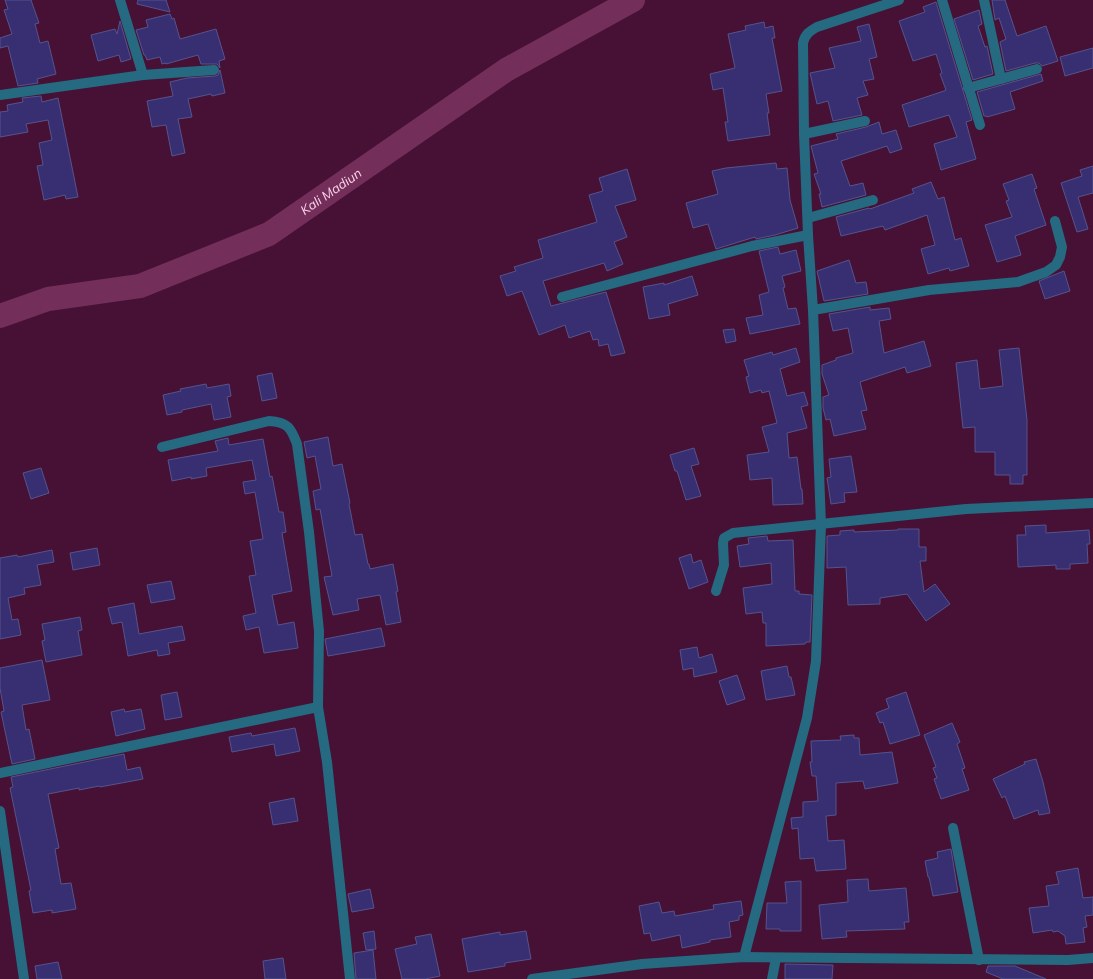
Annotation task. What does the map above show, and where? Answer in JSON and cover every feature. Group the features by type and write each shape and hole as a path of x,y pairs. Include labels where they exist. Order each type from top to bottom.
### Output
{"street":[{"path":"120,0 143,75"},
{"path":"744,958 807,718 816,661 821,525 813,310 804,134 804,37 808,32 817,27 899,0"},
{"path":"942,0 980,125"},
{"path":"984,0 1001,79"},
{"path":"968,88 1037,69"},
{"path":"0,95 143,75 214,70"},
{"path":"804,134 865,121"},
{"path":"808,218 873,200"},
{"path":"813,310 929,290 1018,282 1046,272 1056,264 1060,257 1062,247 1055,221"},
{"path":"562,297 752,246 808,235"},
{"path":"162,447 269,420 287,424 298,444 319,631 318,707 327,762 350,979"},
{"path":"716,590 724,565 724,538 733,533 966,509 1093,503"},
{"path":"0,773 318,707"},
{"path":"0,811 24,979"},
{"path":"953,828 979,960"},
{"path":"532,979 642,964 744,958 1068,960 1093,958"},
{"path":"772,979 776,958"}],"building":[{"path":"5,0 31,0 39,23 35,24 40,43 48,41 56,74 37,79 38,83 18,86 8,46 0,48 0,38 12,34 4,10 8,9"},
{"path":"138,0 166,0 170,12 137,4"},
{"path":"992,0 1005,0 1017,36 1046,26 1058,61 1042,66 1039,63 1035,63 1006,71 1000,42 1006,39 999,18 995,20"},
{"path":"936,2 972,120 966,122 976,159 941,170 934,144 957,137 949,115 909,127 902,105 946,90 940,74 942,73 936,54 913,61 899,21 925,12 923,7"},
{"path":"979,10 982,24 978,26 985,47 987,46 993,74 973,80 954,19"},
{"path":"170,14 172,19 174,18 180,39 216,29 225,59 219,61 220,68 217,64 201,64 198,55 166,64 162,64 160,57 147,60 136,30 148,27 146,20"},
{"path":"120,21 131,59 121,62 119,55 98,61 91,35 115,29 117,34"},
{"path":"764,22 765,28 773,26 775,38 772,38 782,91 766,94 770,135 728,141 725,122 728,122 723,88 713,90 710,74 735,68 728,34 746,30 745,26"},
{"path":"869,24 877,57 869,59 874,79 863,81 868,95 857,98 862,115 833,121 828,101 817,104 810,73 835,68 829,48 861,41 857,27"},
{"path":"1093,48 1093,68 1065,76 1060,57"},
{"path":"220,70 225,93 212,96 211,94 188,99 192,117 178,119 185,153 172,156 166,125 152,127 147,101 173,96 170,82 187,78 215,76 218,75"},
{"path":"1041,74 1043,81 1010,92 1015,109 987,117 984,116 977,92"},
{"path":"41,96 42,102 58,98 78,197 66,199 65,195 44,200 37,166 43,165 39,143 52,140 48,120 26,124 28,132 0,137 0,112 8,111 7,105 23,102 22,98"},
{"path":"879,122 882,134 896,130 902,149 890,153 887,146 841,161 850,186 863,183 866,195 822,207 819,194 821,194 814,174 818,173 811,146 838,139 836,134 866,127"},
{"path":"776,163 777,169 787,168 790,200 798,228 756,239 755,237 716,249 708,224 693,228 686,203 718,194 712,171 726,168"},
{"path":"1093,166 1093,193 1078,197 1088,229 1077,232 1061,183 1082,176 1080,170"},
{"path":"627,169 636,200 615,206 627,237 614,242 623,264 607,271 604,263 543,281 551,306 606,292 625,353 611,356 608,344 599,346 598,339 593,340 590,331 569,338 565,325 539,335 522,291 507,296 500,276 516,271 514,267 543,258 538,240 597,222 589,195 603,191 599,178"},
{"path":"1032,174 1037,188 1034,189 1046,225 1015,236 1021,255 997,262 985,225 1012,217 1006,201 1009,200 1003,184"},
{"path":"931,182 938,199 944,197 955,240 961,238 969,266 950,271 949,268 928,274 921,249 935,245 927,215 885,230 883,226 841,236 836,217 869,208 870,209 914,193 912,189"},
{"path":"778,247 780,254 796,250 801,271 782,276 788,309 796,308 800,324 750,334 746,318 763,315 759,295 769,292 759,251"},
{"path":"849,260 856,283 866,282 868,294 824,301 817,271"},
{"path":"1064,271 1070,291 1045,299 1039,281"},
{"path":"692,276 698,295 668,304 670,315 649,319 643,287 664,283 664,285"},
{"path":"870,307 870,310 889,308 891,319 879,321 884,353 924,341 931,366 907,373 905,367 860,382 867,410 861,411 866,429 834,436 830,419 826,420 823,408 823,397 829,395 822,374 822,365 836,360 836,358 853,353 848,328 833,331 829,314"},
{"path":"734,329 736,341 726,343 723,330"},
{"path":"796,348 800,362 780,369 787,396 804,392 808,405 801,407 807,428 787,433 789,458 797,457 803,504 773,505 772,478 750,480 747,455 769,452 762,427 777,423 769,391 762,393 761,390 750,393 746,377 749,376 744,360 772,352 773,355"},
{"path":"1019,348 1027,420 1027,475 1023,475 1023,484 1010,484 1010,475 995,475 995,452 975,452 975,427 963,428 956,363 977,360 980,389 1003,386 999,350"},
{"path":"272,373 277,398 262,401 257,376"},
{"path":"206,384 207,388 229,384 231,396 227,397 231,417 214,420 211,404 182,410 182,412 167,415 163,395 181,391 180,389"},
{"path":"328,437 333,466 342,464 355,535 362,534 370,569 393,564 398,591 396,592 401,622 386,625 380,595 357,599 359,610 333,615 324,577 332,576 320,509 316,510 313,491 321,489 315,456 307,458 304,442"},
{"path":"228,438 229,445 263,439 270,477 272,476 279,512 283,512 286,532 282,533 292,591 272,595 278,625 294,622 298,648 264,653 259,627 246,630 243,616 256,613 249,576 256,575 250,541 263,539 255,492 245,494 243,482 256,480 252,460 206,468 207,476 191,479 191,477 172,481 168,460 218,451 215,441"},
{"path":"694,448 699,464 691,466 701,496 686,500 677,471 675,471 670,455"},
{"path":"851,456 857,492 844,493 845,502 831,504 827,478 831,477 829,459"},
{"path":"41,468 49,493 31,499 23,473"},
{"path":"1046,525 1046,533 1089,530 1090,544 1087,544 1088,563 1070,564 1070,569 1056,569 1056,565 1018,567 1017,535 1026,535 1025,526"},
{"path":"919,529 919,547 926,547 926,561 920,561 924,592 935,584 950,604 926,621 907,594 880,598 880,604 848,605 846,567 827,568 827,536 840,535 840,531 854,530 854,532"},
{"path":"767,536 768,541 793,540 795,591 799,591 799,594 812,595 810,642 806,642 805,644 766,646 766,623 763,623 762,612 746,614 743,588 772,584 771,563 740,567 737,546 749,544 748,538"},
{"path":"97,548 100,565 73,570 70,553"},
{"path":"52,550 54,562 37,565 41,585 24,588 25,594 8,598 12,620 18,619 21,635 0,639 0,558 17,555 18,557"},
{"path":"691,554 693,563 701,560 708,582 689,589 679,558"},
{"path":"171,581 175,599 151,603 147,585"},
{"path":"134,603 139,634 182,626 185,640 168,643 170,654 158,656 157,650 128,656 122,622 112,624 108,608"},
{"path":"80,617 82,630 78,631 82,655 46,662 42,641 45,640 42,624"},
{"path":"381,628 385,646 328,656 325,639"},
{"path":"697,647 699,658 712,654 717,672 694,677 693,668 683,670 680,650"},
{"path":"42,660 50,700 22,705 26,730 29,729 35,759 12,764 1,712 4,711 0,688 0,668"},
{"path":"787,666 795,695 766,700 761,671"},
{"path":"737,675 745,699 727,705 719,681"},
{"path":"177,692 182,717 165,720 161,695"},
{"path":"906,692 920,735 890,744 883,722 880,723 876,713 889,708 886,699"},
{"path":"124,709 125,712 141,709 145,729 116,736 111,712"},
{"path":"952,723 960,742 957,744 965,768 962,769 969,790 941,799 934,779 937,778 933,768 936,767 924,735"},
{"path":"295,728 300,751 276,756 274,744 232,752 229,737 251,733 252,736"},
{"path":"854,735 854,738 859,738 860,755 892,752 898,783 865,789 863,781 836,783 836,815 826,816 828,841 844,840 846,869 816,871 814,858 800,859 798,828 792,829 791,818 803,817 803,802 818,801 816,776 812,776 810,762 812,762 811,741 841,740 840,736"},
{"path":"124,754 127,770 140,767 143,779 48,794 59,848 55,849 61,884 71,883 76,909 52,913 52,910 33,913 29,891 31,890 10,788 13,787 11,777"},
{"path":"1036,759 1050,813 1039,815 1038,810 1014,819 1005,796 1002,798 993,779 1025,764 1024,762"},
{"path":"294,798 298,821 273,825 269,803"},
{"path":"951,849 958,892 933,896 925,861 938,858 937,852"},
{"path":"1078,868 1083,898 1093,897 1093,915 1085,916 1087,927 1083,928 1085,942 1066,944 1065,936 1058,931 1053,932 1052,930 1033,933 1029,908 1049,906 1046,886 1059,884 1056,872"},
{"path":"868,879 869,891 906,888 909,922 904,922 905,929 846,931 847,937 822,939 819,905 848,902 847,880"},
{"path":"801,881 801,931 766,929 767,903 787,903 785,882"},
{"path":"370,889 374,908 352,912 348,894"},
{"path":"741,901 743,915 739,916 739,920 729,922 731,937 710,940 710,942 682,948 680,935 652,941 650,933 644,934 639,906 659,902 662,913 674,911 675,916 714,909 713,905"},
{"path":"374,931 376,949 366,950 363,933"},
{"path":"526,931 531,959 505,963 505,966 468,972 462,939 500,932 500,935"},
{"path":"431,934 440,976 425,979 402,979 395,949 417,944 415,937"},
{"path":"373,950 376,979 356,979 354,953"},
{"path":"283,958 286,979 265,979 263,961"},
{"path":"58,962 62,979 37,979 35,966"},
{"path":"785,964 833,965 832,979 785,979"},
{"path":"988,966 1015,966 1046,979 1003,979 986,972"}],"waterway":[{"name":"Kali Madiun","path":"0,316 48,299 140,286 269,234 506,70 633,0"}]}
